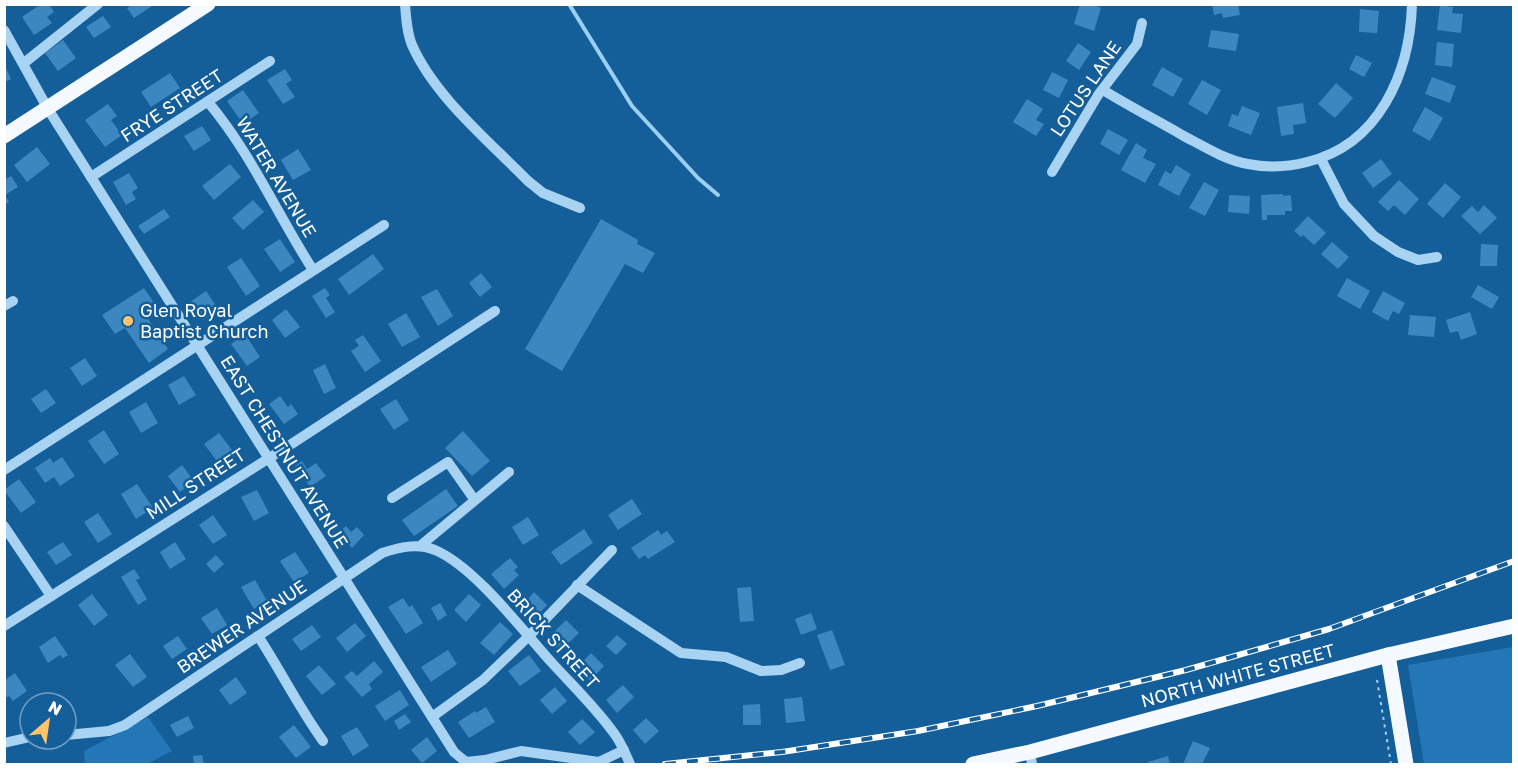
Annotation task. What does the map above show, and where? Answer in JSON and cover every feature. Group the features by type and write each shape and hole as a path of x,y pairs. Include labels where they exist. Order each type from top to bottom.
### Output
{"main road":[{"path":"4,136 208,4"},
{"name":"NORTH WHITE STREET","path":"973,765 1031,758 1388,655 1514,626"},
{"path":"1388,655 1406,765"}],"street":[{"path":"24,63 98,4"},
{"path":"405,4 411,43 424,67 441,90 528,181 543,193 580,208"},
{"path":"1103,90 1215,153 1246,164 1284,167 1322,159 1358,137 1383,110 1405,58 1412,4"},
{"name":"LOTUS LANE","path":"1052,172 1084,116 1137,44 1142,23"},
{"name":"EAST CHESTNUT AVENUE","path":"4,30 48,109 454,752 466,762 521,751 599,762 624,750"},
{"name":"FRYE STREET","path":"91,177 270,61"},
{"name":"WATER AVENUE","path":"208,102 230,128 254,166 290,235 313,270"},
{"path":"1322,159 1344,204 1374,236 1398,252 1418,260 1437,257"},
{"path":"4,470 384,225"},
{"name":"MILL STREET","path":"4,626 495,311"},
{"path":"392,498 448,462 474,499"},
{"path":"420,546 509,472"},
{"path":"4,526 51,596"},
{"name":"BREWER AVENUE","path":"78,734 109,731 125,725 382,553 399,547 420,546 435,550"},
{"name":"BRICK STREET","path":"435,550 472,576 529,636 616,736 630,765"},
{"path":"432,717 483,680 612,550"},
{"path":"577,585 681,653 726,657 760,671 781,670 800,663"},
{"path":"258,636 323,741"}],"path":[{"path":"1377,680 1391,765"}],"shaded area":[{"path":"1513,647 1513,764 1424,764 1408,665"},
{"path":"148,717 172,751 147,764 85,764 84,751"}],"building":[{"path":"41,4 49,4 54,12 47,17 52,23 34,35 22,17"},
{"path":"133,4 151,4 152,6 134,18 127,8"},
{"path":"1080,4 1092,4 1101,8 1094,31 1074,24"},
{"path":"1212,4 1238,4 1240,15 1223,18 1222,13 1214,15"},
{"path":"1440,5 1453,7 1452,13 1463,14 1461,33 1437,30"},
{"path":"1360,9 1379,11 1377,33 1359,32"},
{"path":"103,16 111,27 94,38 86,27"},
{"path":"1211,30 1239,34 1236,51 1208,47"},
{"path":"63,40 76,58 58,71 45,53"},
{"path":"1437,42 1454,44 1452,67 1435,65"},
{"path":"1078,43 1091,52 1079,70 1066,61"},
{"path":"1356,55 1372,63 1364,77 1349,69"},
{"path":"5,66 11,79 5,82"},
{"path":"1162,67 1183,79 1173,97 1152,85"},
{"path":"285,69 292,80 286,84 295,97 283,104 267,80"},
{"path":"1052,72 1068,80 1059,98 1043,90"},
{"path":"170,73 180,88 151,107 141,92"},
{"path":"1432,77 1456,86 1450,103 1425,94"},
{"path":"1202,80 1221,90 1207,115 1188,104"},
{"path":"1336,83 1353,98 1335,118 1318,104"},
{"path":"243,90 259,113 243,124 227,101"},
{"path":"1027,99 1043,109 1036,120 1044,124 1036,136 1013,122"},
{"path":"1303,103 1306,123 1293,125 1294,134 1281,136 1277,107"},
{"path":"108,104 117,116 111,120 122,135 105,147 85,120"},
{"path":"1242,106 1260,113 1251,135 1228,126 1232,114 1238,116"},
{"path":"1425,107 1443,118 1430,141 1412,131"},
{"path":"202,126 211,140 194,151 184,136"},
{"path":"1108,129 1128,140 1119,155 1100,144"},
{"path":"1136,143 1147,150 1143,158 1156,164 1145,183 1121,170"},
{"path":"37,147 50,164 27,182 14,165"},
{"path":"298,149 311,170 293,180 281,160"},
{"path":"1381,159 1392,174 1373,188 1362,173"},
{"path":"230,164 241,177 214,200 202,186"},
{"path":"1176,165 1191,174 1179,196 1158,185 1165,171 1171,174"},
{"path":"129,173 138,188 132,192 136,199 126,205 113,182"},
{"path":"11,176 18,187 5,195 9,202 4,205 4,180"},
{"path":"1399,180 1419,199 1405,215 1394,205 1388,211 1378,202"},
{"path":"1204,182 1219,190 1205,216 1189,208"},
{"path":"1445,183 1461,197 1443,218 1427,204"},
{"path":"1283,194 1283,196 1291,195 1292,211 1285,211 1285,215 1267,215 1267,220 1262,220 1261,195"},
{"path":"1229,195 1250,196 1249,214 1228,212"},
{"path":"253,200 264,212 243,230 232,218"},
{"path":"1484,205 1497,218 1480,234 1461,216 1472,206 1478,212"},
{"path":"164,209 170,217 144,234 138,226"},
{"path":"1308,216 1326,233 1314,245 1303,235 1301,237 1294,231"},
{"path":"601,219 638,240 637,244 655,253 643,273 625,264 562,371 525,349"},
{"path":"280,239 295,262 280,272 264,249"},
{"path":"1332,242 1349,257 1338,269 1321,254"},
{"path":"1481,244 1498,245 1497,266 1480,266"},
{"path":"373,254 384,269 349,295 338,279"},
{"path":"241,258 260,286 246,296 227,267"},
{"path":"481,273 492,287 480,297 469,283"},
{"path":"1347,278 1370,291 1360,309 1337,296"},
{"path":"1478,285 1499,297 1492,309 1471,297"},
{"name":"Glen Royal Baptist Church","path":"144,288 156,306 145,314 168,349 149,363 125,328 115,334 102,315"},
{"path":"325,288 330,295 326,298 335,312 326,318 312,296"},
{"path":"437,289 453,316 438,326 421,297"},
{"path":"206,291 219,310 203,320 190,302"},
{"path":"1383,291 1405,303 1399,314 1393,311 1388,321 1372,312"},
{"path":"286,309 300,327 285,338 272,320"},
{"path":"1470,312 1477,334 1461,340 1458,331 1450,333 1446,320"},
{"path":"406,313 420,337 402,347 388,324"},
{"path":"1410,315 1436,317 1434,337 1408,335"},
{"path":"245,334 260,357 247,366 231,344"},
{"path":"363,335 381,361 365,372 351,351 359,346 355,340"},
{"path":"85,358 97,376 82,386 70,368"},
{"path":"325,364 336,388 324,394 313,370"},
{"path":"184,376 196,395 179,405 168,385"},
{"path":"46,389 56,403 41,413 31,399"},
{"path":"280,396 288,407 291,404 298,414 284,424 269,404"},
{"path":"396,399 409,420 394,430 380,409"},
{"path":"146,402 158,423 141,433 129,412"},
{"path":"104,430 119,454 104,464 88,441"},
{"path":"463,431 490,461 472,476 445,448"},
{"path":"219,433 235,454 220,465 204,444"},
{"path":"62,457 75,476 60,486 54,477 45,483 35,468 50,458 53,463"},
{"path":"302,461 307,469 316,463 326,476 310,487 295,466"},
{"path":"182,465 194,481 180,492 168,476"},
{"path":"19,479 36,502 21,513 4,490"},
{"path":"137,484 153,508 136,519 121,494"},
{"path":"446,489 458,506 414,536 402,520"},
{"path":"257,490 269,513 254,521 241,497"},
{"path":"632,499 642,514 618,530 608,515"},
{"path":"98,513 112,534 98,543 84,522"},
{"path":"213,515 227,535 213,544 199,525"},
{"path":"528,517 539,535 523,545 512,527"},
{"path":"346,526 351,532 357,527 364,535 352,548 339,532"},
{"path":"584,529 593,543 561,565 551,552"},
{"path":"658,530 661,535 667,531 675,542 648,559 645,555 639,559 631,548"},
{"path":"63,542 72,555 56,565 47,552"},
{"path":"175,542 186,559 170,569 160,552"},
{"path":"295,552 309,573 294,582 280,561"},
{"path":"216,555 224,564 214,573 206,564"},
{"path":"510,558 518,567 514,570 519,575 504,589 491,574"},
{"path":"134,569 140,578 136,580 147,599 138,605 121,577"},
{"path":"255,580 267,601 254,609 241,587"},
{"path":"751,587 754,621 740,622 737,588"},
{"path":"534,592 547,605 534,619 521,607"},
{"path":"92,594 108,615 94,626 78,605"},
{"path":"469,594 481,605 466,622 454,610"},
{"path":"403,598 409,607 412,605 423,623 406,634 388,607"},
{"path":"440,603 447,615 438,621 431,608"},
{"path":"217,608 227,625 212,634 201,618"},
{"path":"811,613 817,629 801,635 795,619"},
{"path":"566,620 579,633 560,651 548,638"},
{"path":"500,622 513,634 494,655 480,643"},
{"path":"355,623 366,636 347,652 336,638"},
{"path":"312,625 321,637 301,651 292,639"},
{"path":"832,630 845,665 830,670 817,635"},
{"path":"617,635 627,644 616,655 606,646"},
{"path":"55,636 68,655 63,658 60,655 48,663 39,647"},
{"path":"178,636 187,649 172,659 163,646"},
{"path":"448,650 457,664 431,682 421,667"},
{"path":"591,653 604,666 590,681 577,668"},
{"path":"130,654 147,677 133,687 115,665"},
{"path":"529,655 541,671 520,686 508,671"},
{"path":"374,661 383,672 369,684 372,689 362,697 344,677 352,671 357,676"},
{"path":"319,665 336,684 322,695 306,676"},
{"path":"15,673 27,691 18,691 18,697 13,701 9,696 4,699 4,681"},
{"path":"236,677 247,693 230,705 219,690"},
{"path":"623,685 634,697 617,713 606,700"},
{"path":"555,687 567,701 552,714 540,700"},
{"path":"400,690 409,705 385,721 375,706"},
{"path":"802,697 805,721 786,723 784,699"},
{"path":"760,704 761,725 743,725 743,705"},
{"path":"486,707 495,722 469,738 458,722"},
{"path":"405,714 411,722 399,730 394,721"},
{"path":"188,716 194,728 177,737 170,725"},
{"path":"646,718 659,731 645,744 633,730"},
{"path":"582,719 595,732 580,745 568,732"},
{"path":"294,725 311,747 296,758 279,737"},
{"path":"357,727 369,746 353,756 341,736"},
{"path":"427,737 437,751 422,763 411,750"},
{"path":"1193,741 1210,748 1202,764 1183,764"},
{"path":"202,755 204,764 194,764 193,756"},
{"path":"1168,756 1170,764 1149,764 1148,762"}],"waterway":[{"path":"569,4 632,106 698,178 718,195"}],"railway":[{"path":"665,764 782,752 918,731 1037,706 1186,670 1329,629 1514,561"}],"place":[{"name":"Glen Royal Baptist Church","path":"128,321"}]}
